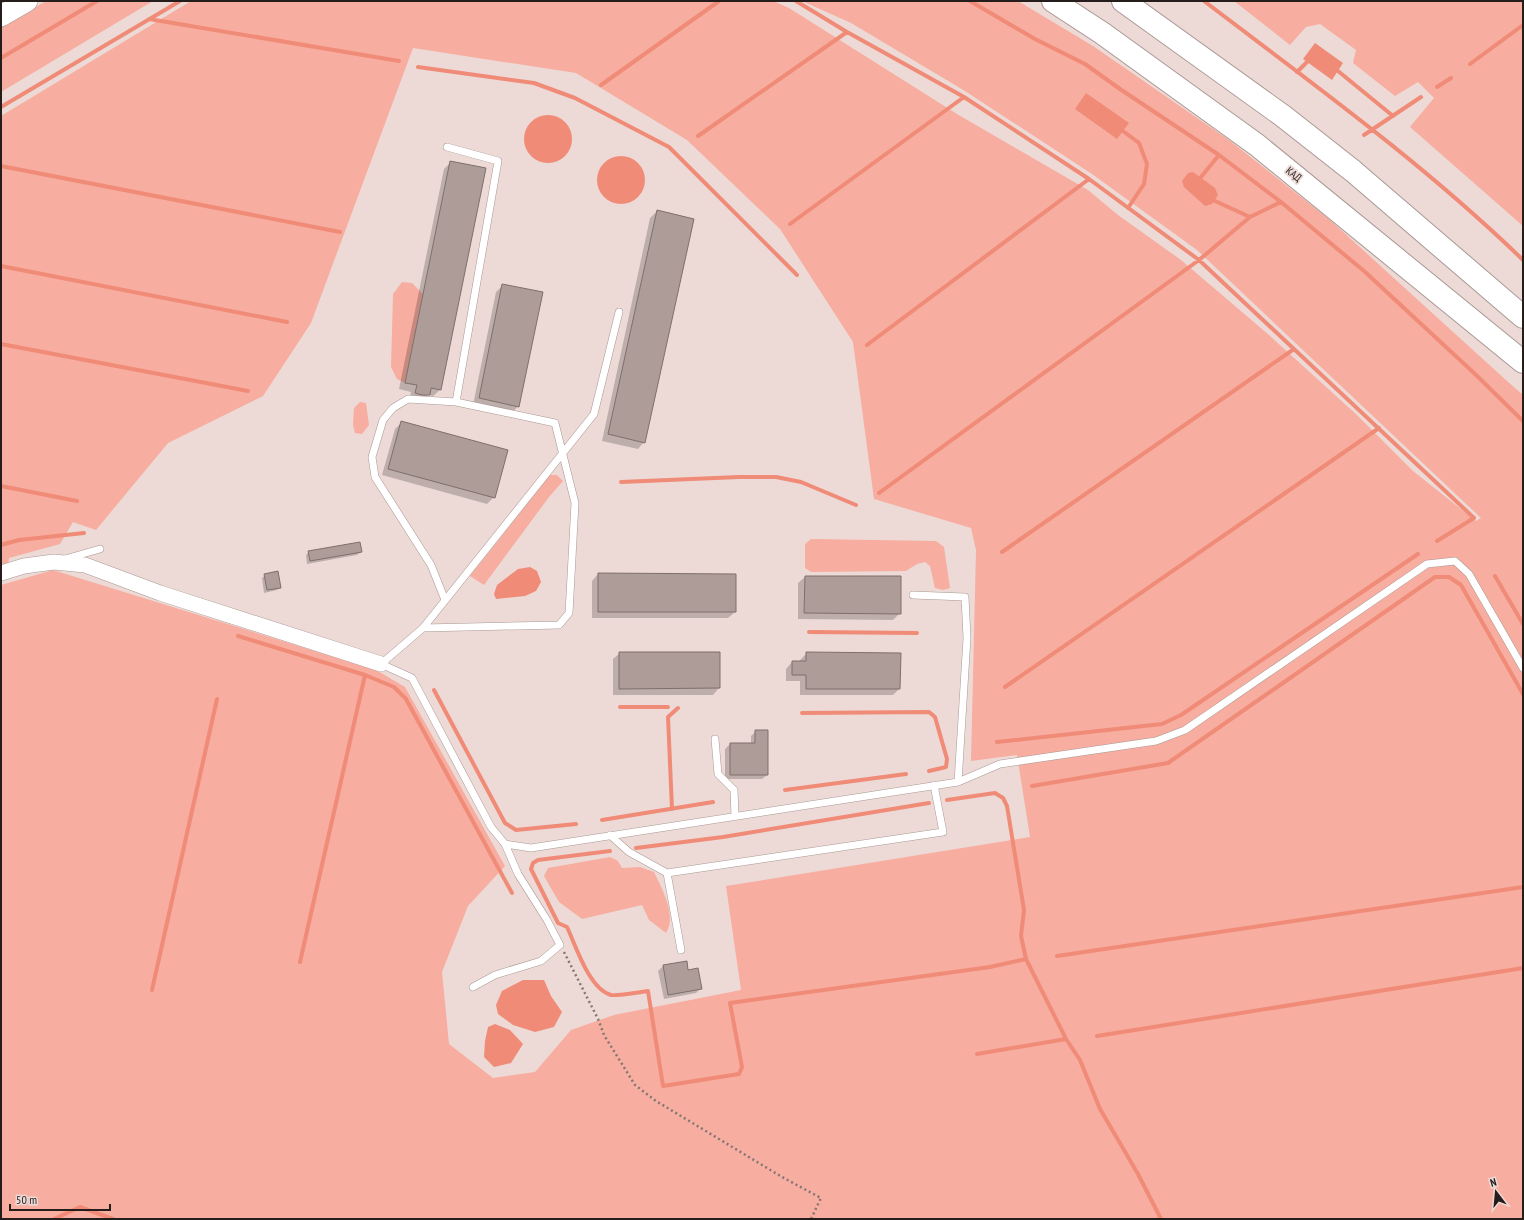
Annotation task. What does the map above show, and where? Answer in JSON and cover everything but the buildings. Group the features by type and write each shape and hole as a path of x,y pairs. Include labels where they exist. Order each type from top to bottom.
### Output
{"highway":[{"name":"КАД","path":"1053,1 1102,33 1257,144 1523,362"},
{"path":"1123,1 1284,116 1365,181 1523,317"}],"main road":[{"path":"1,16 27,1"}],"street":[{"path":"1,573 24,566 54,562 85,565 160,593 381,664"}],"lane":[{"path":"447,147 498,161 456,402"},
{"path":"473,987 495,975 541,961 560,945 547,920 518,874 505,844 491,827 412,678 381,664 423,628 594,414 619,312"},
{"path":"423,628 559,625 569,613 574,503 555,424 456,402 408,399 393,408 384,420 372,457 375,477 431,564 445,600"},
{"path":"54,562 100,549"},
{"path":"505,844 531,848 934,786 958,782 1000,764 1156,741 1185,730 1427,564 1456,561 1469,574 1523,668"},
{"path":"913,595 965,597 967,638 958,782"},
{"path":"715,739 718,774 734,790 735,816"},
{"path":"610,835 629,852 666,873 943,832 934,786"},
{"path":"666,873 681,950"}],"path":[{"path":"560,945 598,1019 604,1035 635,1085 656,1101 782,1177 821,1198 811,1219"}],"shaded area":[{"path":"46,1 153,1 1,92 1,27"},
{"path":"191,1 773,1 789,8 957,114 1088,190 1118,215 1181,260 1269,335 1357,415 1413,471 1476,521 1481,518 1197,250 1092,174 965,91 851,23 802,1 1018,1 1093,46 1229,140 1330,220 1523,395 1523,1219 1,1219 1,585 53,570 376,670 405,687 505,866 468,906 442,972 449,1044 493,1078 535,1072 571,1030 614,1015 741,990 726,886 1030,837 1017,755 971,761 976,550 971,528 874,499 853,342 780,229 687,140 576,73 413,48 311,323 263,396 168,443 96,530 73,522 60,544 9,558 8,565 1,567 1,116"},
{"path":"1234,1 1523,1 1523,226 1410,127 1434,98 1418,82 1395,96 1353,63 1356,50 1320,24 1306,27 1290,45"},
{"path":"1315,43 1343,63 1332,80 1303,59"},
{"path":"1086,93 1129,123 1117,139 1075,109"},
{"path":"548,115 557,117 565,122 570,130 572,139 570,148 565,156 557,161 548,163 539,161 531,156 526,148 524,139 526,130 531,122 539,117"},
{"path":"621,156 630,158 638,163 643,171 645,180 643,189 638,197 630,202 621,204 612,202 604,197 599,189 597,180 599,171 604,163 612,158"},
{"path":"1193,172 1215,188 1218,195 1212,204 1205,206 1184,187 1182,181 1188,173"},
{"path":"402,282 412,283 423,294 405,383 397,379 391,367 393,294"},
{"path":"360,402 366,403 369,425 362,434 355,433 353,425 354,408"},
{"path":"550,475 557,475 563,481 549,497 484,585 470,576"},
{"path":"811,539 936,541 944,547 950,588 943,590 935,588 930,566 925,562 917,564 906,571 811,572 805,568 805,544"},
{"path":"530,567 537,571 541,582 536,591 525,596 496,599 494,594 497,585 518,569"},
{"path":"610,857 618,861 622,868 640,867 654,872 664,894 669,910 669,926 666,933 649,920 642,905 582,919 559,902 544,876 548,868"},
{"path":"523,980 544,980 551,996 562,1012 554,1027 535,1032 513,1025 498,1014 496,1005 502,991"},
{"path":"495,1024 510,1030 523,1044 511,1063 494,1067 484,1057 488,1027"}],"waterway":[{"path":"1,58 97,1"},
{"path":"1,107 180,1"},
{"path":"601,85 719,1"},
{"path":"796,1 847,32 964,97 1089,179 1199,260 1474,518 1437,541"},
{"path":"970,1 1035,39 1085,64 1219,155 1281,202 1364,271 1474,373 1523,421"},
{"path":"1204,1 1327,94 1407,158 1447,191 1523,260"},
{"path":"149,19 399,61"},
{"path":"1470,64 1523,25"},
{"path":"698,136 847,32"},
{"path":"1297,72 1307,62"},
{"path":"418,67 534,83 575,98 669,147 797,275"},
{"path":"1338,71 1393,116"},
{"path":"1437,87 1451,78"},
{"path":"790,224 964,97"},
{"path":"1364,135 1421,97"},
{"path":"1123,131 1139,143 1147,164 1144,184 1128,208"},
{"path":"1201,177 1219,155"},
{"path":"1,166 340,232"},
{"path":"867,345 1089,179"},
{"path":"1215,201 1250,217"},
{"path":"879,493 1199,260 1250,217 1281,202"},
{"path":"1,266 287,322"},
{"path":"1,344 248,391"},
{"path":"1002,552 1294,349"},
{"path":"1005,687 1379,428"},
{"path":"621,482 776,477 801,482 856,505"},
{"path":"1,486 77,501"},
{"path":"1,545 19,540 84,533"},
{"path":"997,742 1162,724 1181,715 1418,554"},
{"path":"1495,576 1523,624"},
{"path":"1032,786 1168,763 1435,577 1449,577 1461,585 1523,694"},
{"path":"809,632 917,633"},
{"path":"238,636 365,675 394,687 406,699 512,893"},
{"path":"300,962 365,675"},
{"path":"434,690 505,823 516,830 576,824"},
{"path":"152,990 217,699"},
{"path":"620,707 668,707"},
{"path":"672,809 668,717 678,708"},
{"path":"802,713 929,712 935,717 947,759 946,767 929,771"},
{"path":"785,790 906,774"},
{"path":"947,800 995,793 1003,798 1007,806 1024,910 1021,936 1026,959 1066,1039 1080,1060 1100,1109 1138,1174 1161,1219"},
{"path":"602,820 713,802"},
{"path":"636,848 723,837 929,803"},
{"path":"610,851 538,860 533,863 531,869 558,923 567,927 584,966 596,985 611,995 648,991 663,1086 739,1074 742,1067 730,1003 990,967 1026,959"},
{"path":"1057,956 1523,887"},
{"path":"1097,1036 1523,968"},
{"path":"977,1054 1066,1039"},
{"path":"54,1219 80,1207 113,1219"}]}
